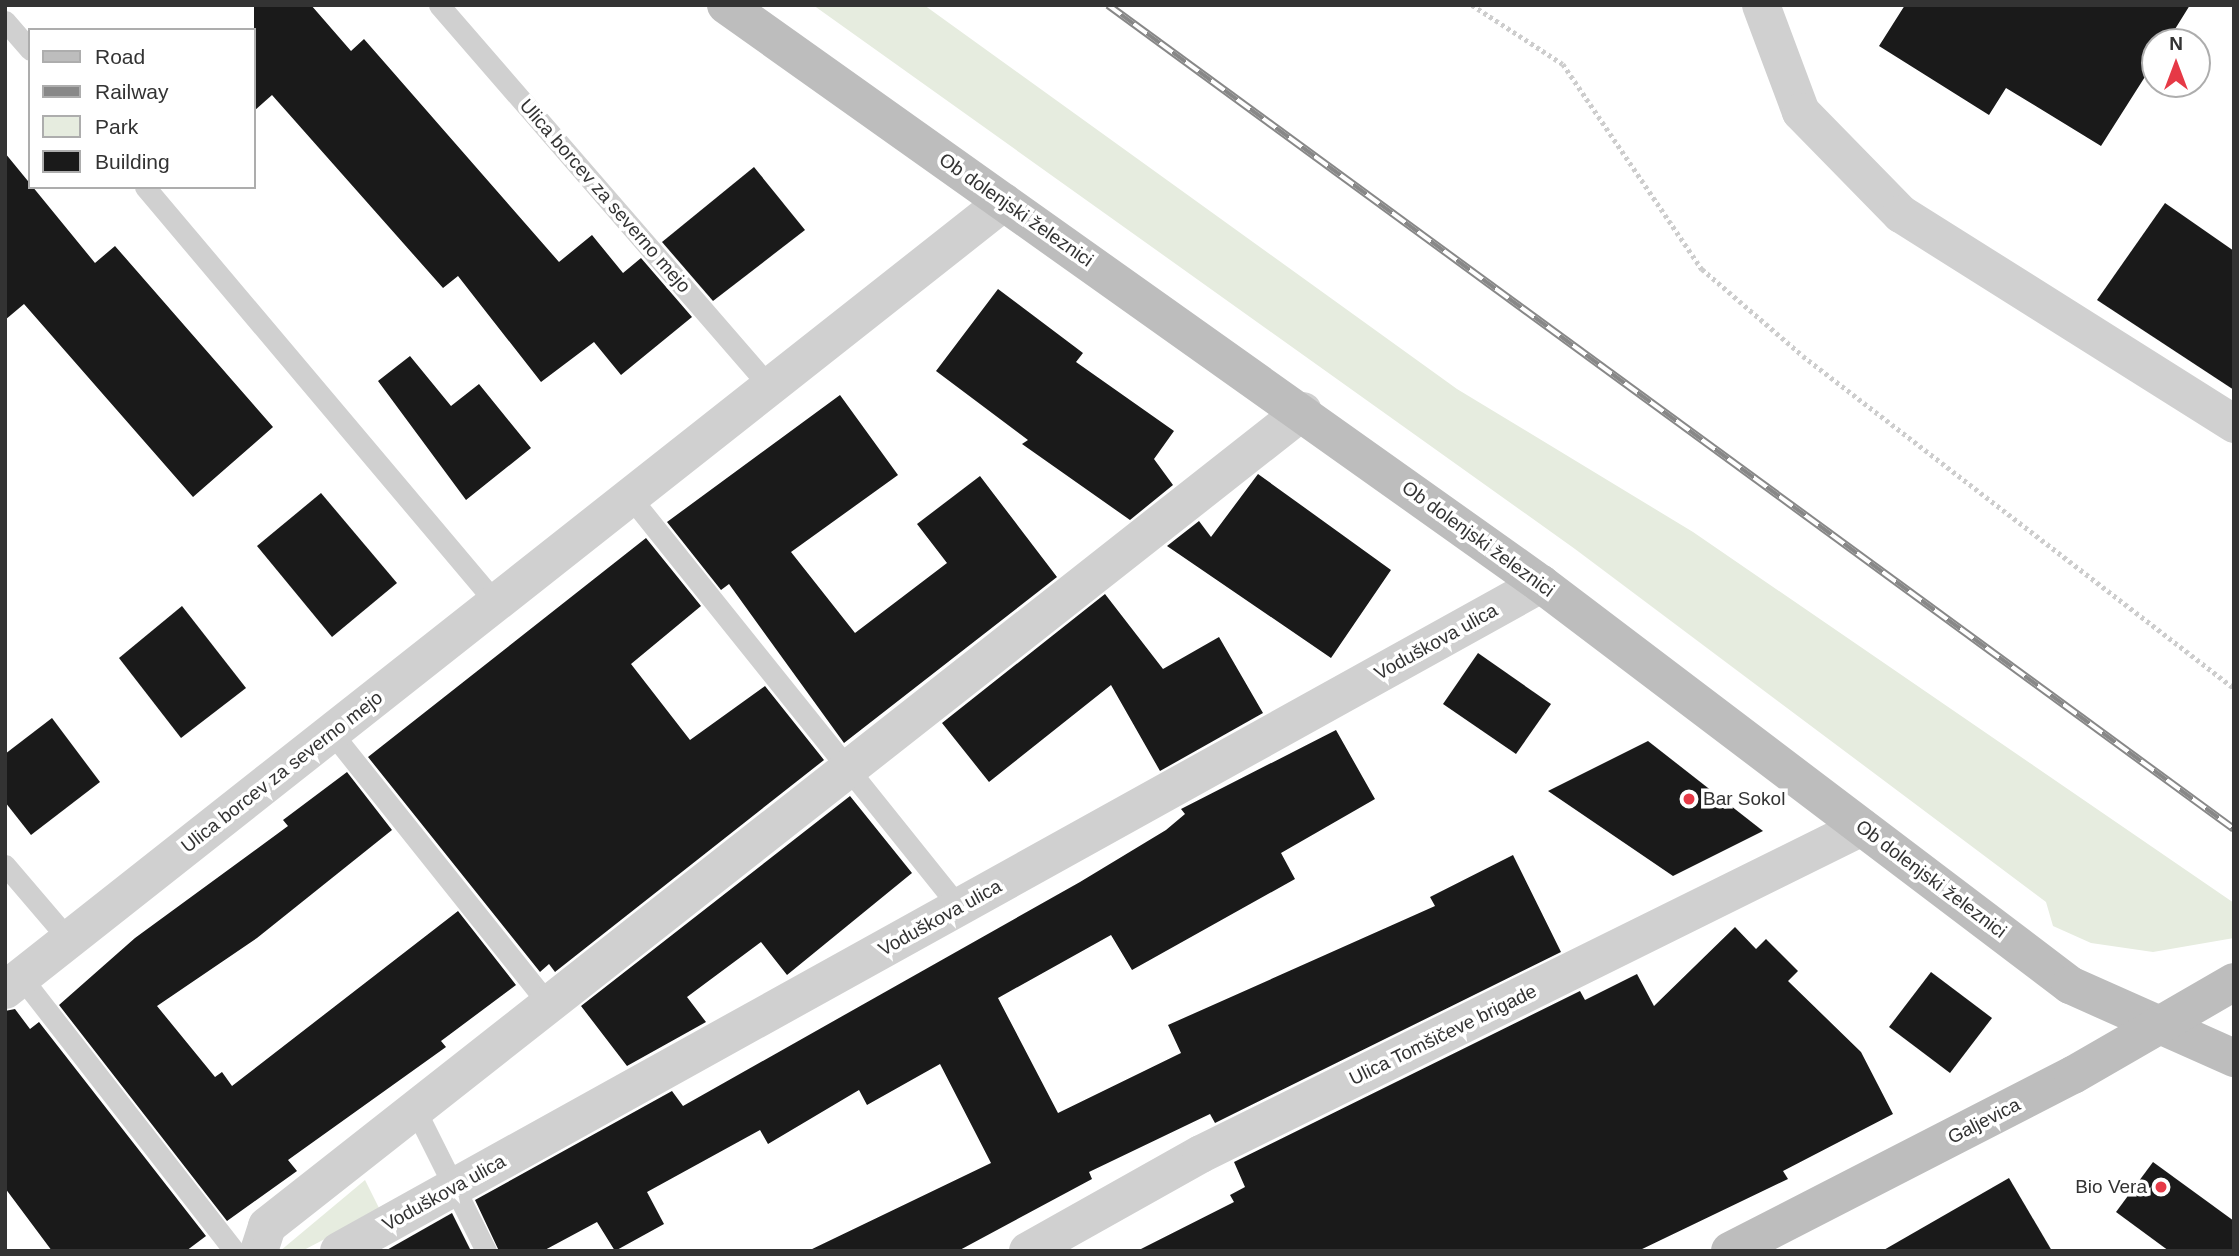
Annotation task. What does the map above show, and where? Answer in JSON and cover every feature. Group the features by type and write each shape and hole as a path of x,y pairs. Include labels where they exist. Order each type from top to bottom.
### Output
{"street":[{"name":"Ob dolenjski železnici","path":"726,5 1303,411 1541,584 2070,985 2234,1058"},
{"path":"1761,5 1801,113 1901,214 2234,424"},
{"name":"Ulica borcev za severno mejo","path":"13,984 1004,202"},
{"path":"259,1251 267,1226 417,1113 847,766 1303,411"},
{"name":"Voduškova ulica","path":"339,1251 1541,584"},
{"name":"Ulica Tomšičeve brigade","path":"1028,1251 1201,1154 1862,827"},
{"name":"Galjevica","path":"1731,1251 2160,1025 2234,982"}],"lane":[{"name":"Ulica borcev za severno mejo","path":"439,5 770,387"},
{"path":"5,21 28,48"},
{"path":"147,189 496,603"},
{"path":"631,498 959,907"},
{"path":"332,733 549,1005"},
{"path":"5,865 69,940"},
{"path":"13,984 234,1251"},
{"path":"417,1113 451,1189 486,1251"}],"path":[{"path":"1472,5 1563,64 1702,269 1803,355 2234,688"}],"green space":[{"path":"813,5 924,5 1457,389 1693,532 2234,903 2234,938 2153,952 2091,943 2053,926 2046,902 1575,549"},
{"path":"365,1180 380,1210 302,1251 280,1251"}],"building":[{"path":"254,5 311,5 351,51 364,39 559,262 592,235 623,273 641,258 692,317 621,375 594,342 541,382 458,276 443,288 272,95 256,109"},
{"path":"1905,5 2190,5 2176,28 2141,28 2141,83 2101,146 2006,88 1989,115 1879,46"},
{"path":"5,153 28,181 28,189 34,189 95,263 115,246 273,427 193,497 24,304 5,320"},
{"path":"754,167 805,230 713,301 662,242"},
{"path":"2165,203 2234,251 2234,390 2097,300"},
{"path":"998,289 1083,353 1076,362 1174,431 1154,459 1173,485 1130,520 1022,444 1028,440 936,371"},
{"path":"410,356 451,406 479,384 531,448 466,500 378,381"},
{"path":"840,395 898,475 791,552 855,633 947,563 917,524 980,476 1057,577 844,743 729,584 721,590 667,522"},
{"path":"1258,474 1391,570 1331,658 1167,546 1199,521 1211,537"},
{"path":"321,493 397,583 332,637 257,546"},
{"path":"646,538 701,606 631,664 690,740 765,686 824,760 555,972 549,964 540,972 368,757"},
{"path":"1105,594 1163,669 1219,637 1263,713 1160,771 1111,685 989,782 942,723"},
{"path":"182,606 246,688 181,738 119,658"},
{"path":"1478,653 1551,704 1516,754 1443,704"},
{"path":"52,718 100,782 31,835 5,802 5,754"},
{"path":"1336,730 1375,799 1281,853 1295,879 1132,970 1111,935 998,998 1058,1113 1181,1053 1168,1025 1435,906 1430,897 1513,855 1561,952 1215,1123 1210,1114 1089,1172 1092,1179 958,1251 808,1251 991,1163 940,1064 867,1105 859,1090 768,1144 760,1130 647,1192 664,1224 615,1251 597,1222 543,1251 499,1251 475,1200 672,1091 683,1106 1080,882 1166,830 1185,814 1181,809"},
{"path":"1648,741 1763,831 1673,876 1548,791"},
{"path":"347,772 392,830 257,938 157,1006 215,1077 222,1072 232,1086 458,911 516,985 441,1041 446,1047 288,1160 297,1171 227,1221 59,1005 135,938 288,826 283,820"},
{"path":"850,796 912,873 787,975 761,942 687,997 706,1022 627,1066 581,1006"},
{"path":"1735,927 1756,949 1766,939 1798,971 1788,981 1861,1052 1893,1114 1783,1171 1788,1179 1638,1251 1137,1251 1234,1202 1230,1195 1245,1187 1234,1162 1580,991 1585,1000 1637,974 1654,1006"},
{"path":"1931,972 1992,1018 1950,1073 1889,1027"},
{"path":"15,1009 30,1029 39,1022 206,1236 186,1251 52,1251 5,1188 5,1011"},
{"name":"Bio Vera","path":"2153,1162 2234,1221 2234,1251 2169,1251 2116,1212"},
{"path":"2009,1178 2052,1251 1882,1251"},
{"path":"452,1213 471,1251 385,1251"}],"railway":[{"path":"1108,5 2234,829"}],"place":[{"name":"Bar Sokol","path":"1689,799"},
{"name":"Bio Vera","path":"2161,1187"}]}
